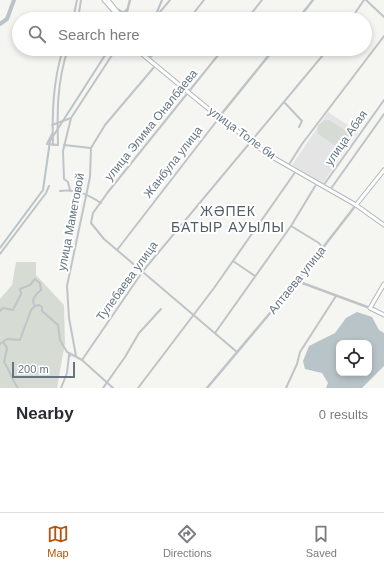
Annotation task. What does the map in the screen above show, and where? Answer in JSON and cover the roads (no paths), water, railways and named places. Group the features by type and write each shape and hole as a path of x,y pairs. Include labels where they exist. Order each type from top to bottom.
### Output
{"main road":[{"path":"104,0 116,12"},
{"path":"108,0 119,12"},
{"name":"улица Толе би","path":"143,56 267,154 356,205 384,225"},
{"name":"Алтаева улица","path":"356,205 384,170"},
{"path":"384,284 370,308 384,315"}],"street":[{"path":"74,12 77,0"},
{"path":"79,12 81,0"},
{"path":"125,12 128,10 130,0"},
{"path":"160,12 170,0"},
{"path":"195,12 204,0"},
{"path":"253,12 262,0"},
{"path":"304,12 313,0"},
{"path":"356,12 365,0 384,17"},
{"path":"117,9 122,12"},
{"path":"372,52 384,36"},
{"path":"53,144 53,105 57,71 61,56"},
{"path":"52,134 47,144 58,145 58,105 61,73 66,56"},
{"path":"70,190 68,182 64,179 63,151 71,118 111,56"},
{"path":"147,60 152,56"},
{"name":"улица Элима Оналбаева","path":"117,250 104,239 91,223 93,213 217,56"},
{"name":"Жанбула улица","path":"117,250 219,117 268,56"},
{"name":"Тулебаева улица","path":"82,360 143,271 322,56"},
{"path":"288,166 302,144 369,56"},
{"name":"улица Маметовой","path":"76,356 69,318 67,286 83,218 90,177 91,148 105,125 155,66"},
{"name":"улица Абая","path":"323,186 384,100"},
{"path":"284,102 302,121 299,127"},
{"path":"53,105 58,105"},
{"name":"улица Абая","path":"330,190 384,114"},
{"path":"52,125 71,118"},
{"path":"64,145 91,148"},
{"path":"138,388 234,261 296,171"},
{"path":"215,334 291,226 317,183"},
{"path":"0,254 46,193 49,186"},
{"path":"60,191 70,190 87,194 100,203"},
{"name":"Алтаева улица","path":"207,388 296,281 356,205"},
{"path":"291,226 318,243 322,248"},
{"path":"117,250 238,352"},
{"path":"234,261 255,276"},
{"path":"0,311 3,308 12,310 20,294 20,289 30,285 35,279 40,283 41,290 35,295 33,300 35,306"},
{"path":"296,281 370,308"},
{"path":"286,388 297,364 300,352 336,296"},
{"path":"35,306 39,305 42,311 58,325 61,343 67,352 82,360 113,388"},
{"path":"0,344 4,343 7,339 20,340 31,310 35,306"},
{"path":"104,388 108,384 139,333 161,309"},
{"path":"4,343 6,348 4,362 10,370 12,380 18,388"},
{"path":"62,388 67,373 69,355 76,356"}],"waterway":[{"path":"0,24 7,19 14,0"},
{"path":"157,12 162,0"},
{"path":"0,248 43,190 50,141 105,56"}],"district":[{"name":"ЖӘПЕК БАТЫР АУЫЛЫ","path":"228,220"}]}
